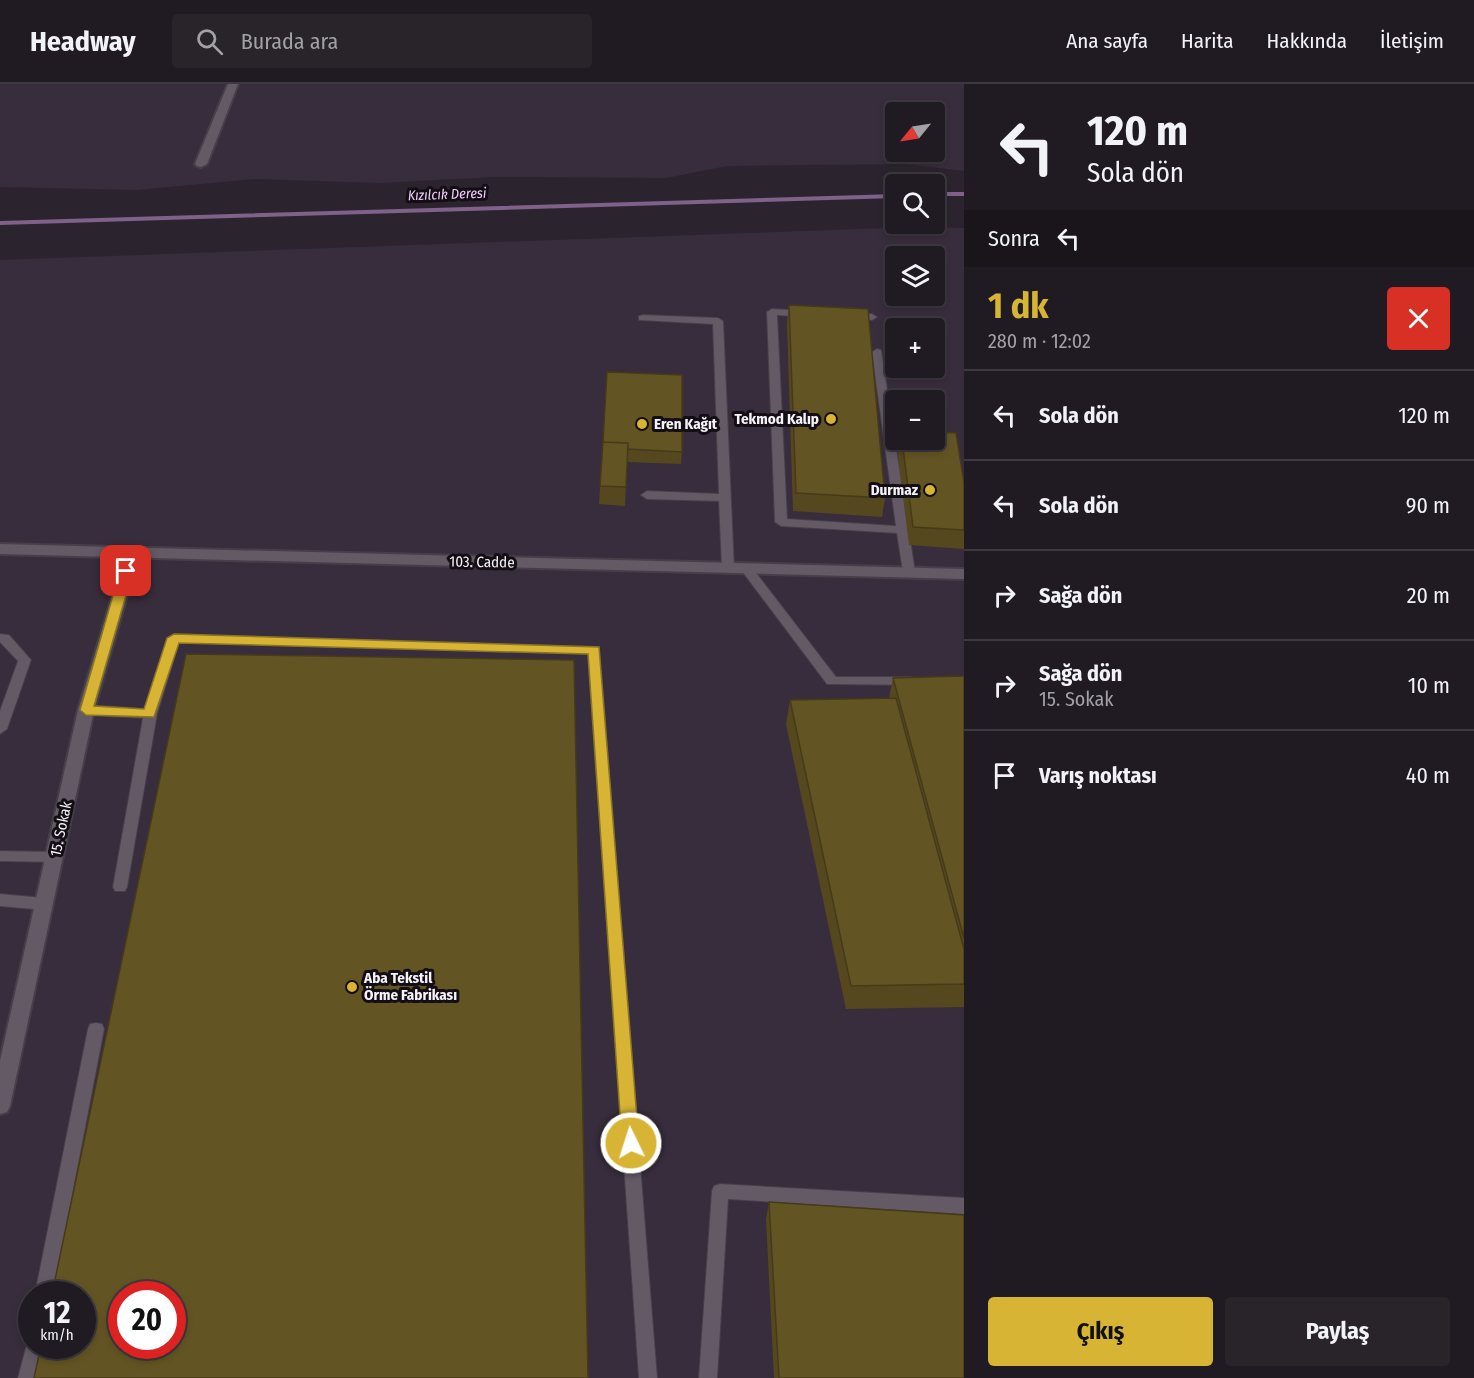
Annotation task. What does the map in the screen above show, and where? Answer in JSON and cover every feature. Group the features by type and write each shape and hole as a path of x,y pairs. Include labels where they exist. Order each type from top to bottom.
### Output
{"street":[{"path":"201,164 233,84"},
{"name":"103. Cadde","path":"0,549 964,574"},
{"name":"15. Sokak","path":"0,1106 86,710 132,554"}],"lane":[{"path":"816,314 771,312 781,522 903,530"},
{"path":"839,315 872,317"},
{"path":"643,318 718,321 728,568"},
{"path":"878,352 909,572"},
{"path":"647,495 725,498"},
{"path":"747,568 832,681 928,682"},
{"path":"0,638 4,638 26,660 0,729"},
{"path":"120,887 150,714 174,638 594,650 648,1378"},
{"path":"86,710 150,714"},
{"path":"0,856 55,856"},
{"path":"0,900 44,904"},
{"path":"47,1281 96,1029"},
{"path":"708,1378 720,1191 964,1206"},
{"path":"27,1378 31,1359"}],"shaded area":[{"path":"0,84 964,84 964,171 906,164 727,166 666,178 493,177 380,183 254,179 137,190 0,187"},
{"path":"885,228 885,234 945,234 945,228 964,228 964,1378 0,1378 0,260"}],"building":[{"name":"Tekmod Kalıp","path":"789,305 868,309 885,498 796,493"},
{"name":"Eren Kağıt","path":"607,372 682,375 682,452 628,449 628,443 603,442"},
{"name":"Durmaz","path":"945,432 956,433 964,483 964,530 913,527 903,450 945,450"},
{"path":"603,442 628,443 626,487 600,486"},
{"name":"Aba Tekstil Örme Fabrikası","path":"186,654 574,660 588,1378 34,1378 38,1359 96,1359 96,1281 55,1281"},
{"path":"964,676 964,938 893,678"},
{"path":"896,698 964,949 964,984 851,986 790,700"},
{"path":"769,1202 964,1215 964,1378 779,1378"}],"waterway":[{"name":"Kızılcık Deresi","path":"945,194 964,194"},
{"name":"Kızılcık Deresi","path":"0,223 885,196"}],"place":[{"name":"Tekmod Kalıp","path":"831,419"},
{"name":"Eren Kağıt","path":"642,424"},
{"name":"Durmaz","path":"930,490"},
{"name":"Aba Tekstil Örme Fabrikası","path":"352,987"}],"route":[{"path":"126,571 86,710 150,714 174,638 594,650 631,1143"}]}
